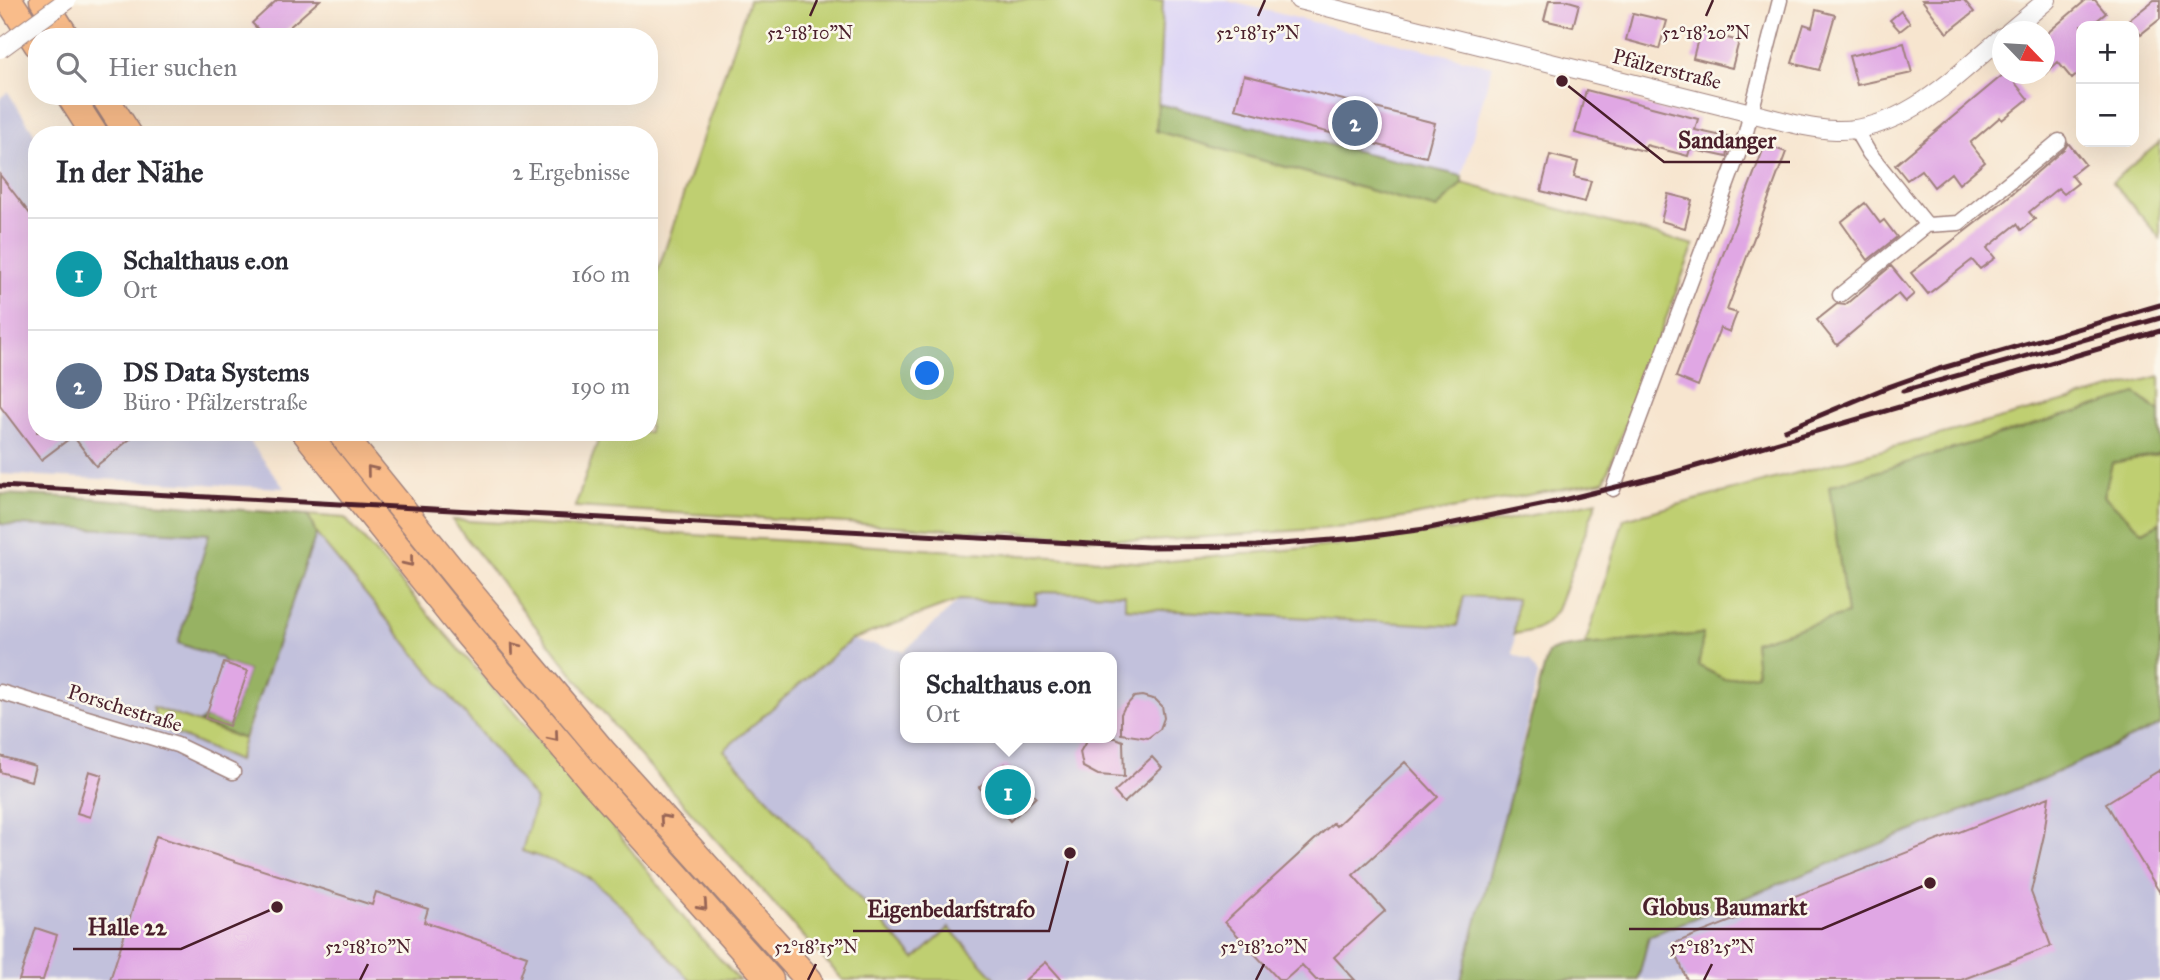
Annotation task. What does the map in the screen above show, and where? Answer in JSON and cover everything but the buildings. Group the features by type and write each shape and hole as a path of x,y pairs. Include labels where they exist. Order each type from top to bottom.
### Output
{"highway":[{"path":"9,0 28,30"},
{"path":"43,0 60,28"},
{"path":"76,105 89,126"},
{"path":"110,105 123,126"},
{"path":"312,441 459,624 584,772 769,980"},
{"path":"347,441 604,753 809,980"}],"street":[{"path":"29,28 67,0"},
{"name":"Pfälzerstraße","path":"1299,0 1813,127 1855,129 1877,125 1912,108 1992,46"},
{"path":"1613,489 1745,136 1780,0"},
{"path":"2023,21 2048,0"},
{"path":"0,50 28,29"},
{"path":"1855,129 1869,153 1927,225"},
{"path":"1840,295 1927,225 1959,223 2059,141"},
{"name":"Porschestraße","path":"0,692 177,745 233,772"}],"shaded area":[{"path":"1163,0 1224,0 1492,66 1462,176 1158,104"},
{"path":"8,92 29,126 28,441 250,441 284,488 0,474 0,98"},
{"path":"0,524 209,534 185,614 224,663 248,671 229,726 205,718 199,722 153,708 238,761 316,534 537,800 522,851 563,865 606,891 690,980 0,980"},
{"path":"1037,592 1125,594 1126,608 1457,626 1464,596 1518,599 1513,654 1530,661 1538,675 1503,826 1461,980 997,980 949,928 916,960 724,750 851,640 904,651 960,600 1036,604"},
{"path":"2160,725 2160,980 1638,980 1649,936 2042,779"}],"green space":[{"path":"749,0 1163,0 1157,131 1437,209 1462,183 1694,245 1604,481 1359,526 1151,541 575,507 598,441 658,441 658,270"},
{"path":"1158,104 1462,176 1462,183 1437,209 1156,131"},
{"path":"2160,142 2160,238 2112,182"},
{"path":"2160,376 2160,412 2136,394 1848,614 1754,642 1758,674 1724,679 1699,666 1702,634 1585,645 1624,519"},
{"path":"2136,394 2160,412 2160,450 2158,454 2112,463 2104,496 2143,532 2160,523 2160,725 2042,779 1649,936 1638,980 1461,980 1548,653 1585,645 1703,634 1699,666 1724,679 1757,674 1754,642 1847,614 1829,486"},
{"path":"2160,450 2160,523 2143,532 2104,496 2112,463 2158,454"},
{"path":"0,494 308,515 316,534 244,739 199,722 205,718 229,726 248,671 178,643 209,534 0,524"},
{"path":"1597,501 1557,610 1543,625 1528,632 1514,634 1517,599 1464,596 1457,626 1125,608 1125,594 1037,592 1036,604 960,600 851,640 724,750 915,959 949,928 997,980 843,980 622,736 452,520 1149,563 1360,543 1481,526"},
{"path":"308,515 345,518 610,823 691,927 739,980 690,980 596,883 568,867 522,851 536,800 316,534"},
{"path":"153,707 244,739 238,761 158,726"}],"railway":[{"path":"1785,430 1939,369 2160,305"},
{"path":"1903,391 2160,318"},
{"path":"0,486 1148,547 1256,546 1358,538 1425,529 1555,502 1669,474 2160,331"}],"place":[{"name":"Sandanger","path":"1562,81"},
{"name":"DS Data Systems","path":"1355,123"},
{"name":"Schalthaus e.on","path":"1008,792"},
{"name":"Eigenbedarfstrafo","path":"1070,853"},
{"name":"Globus Baumarkt","path":"1930,883"},
{"name":"Halle 22","path":"277,907"}]}
